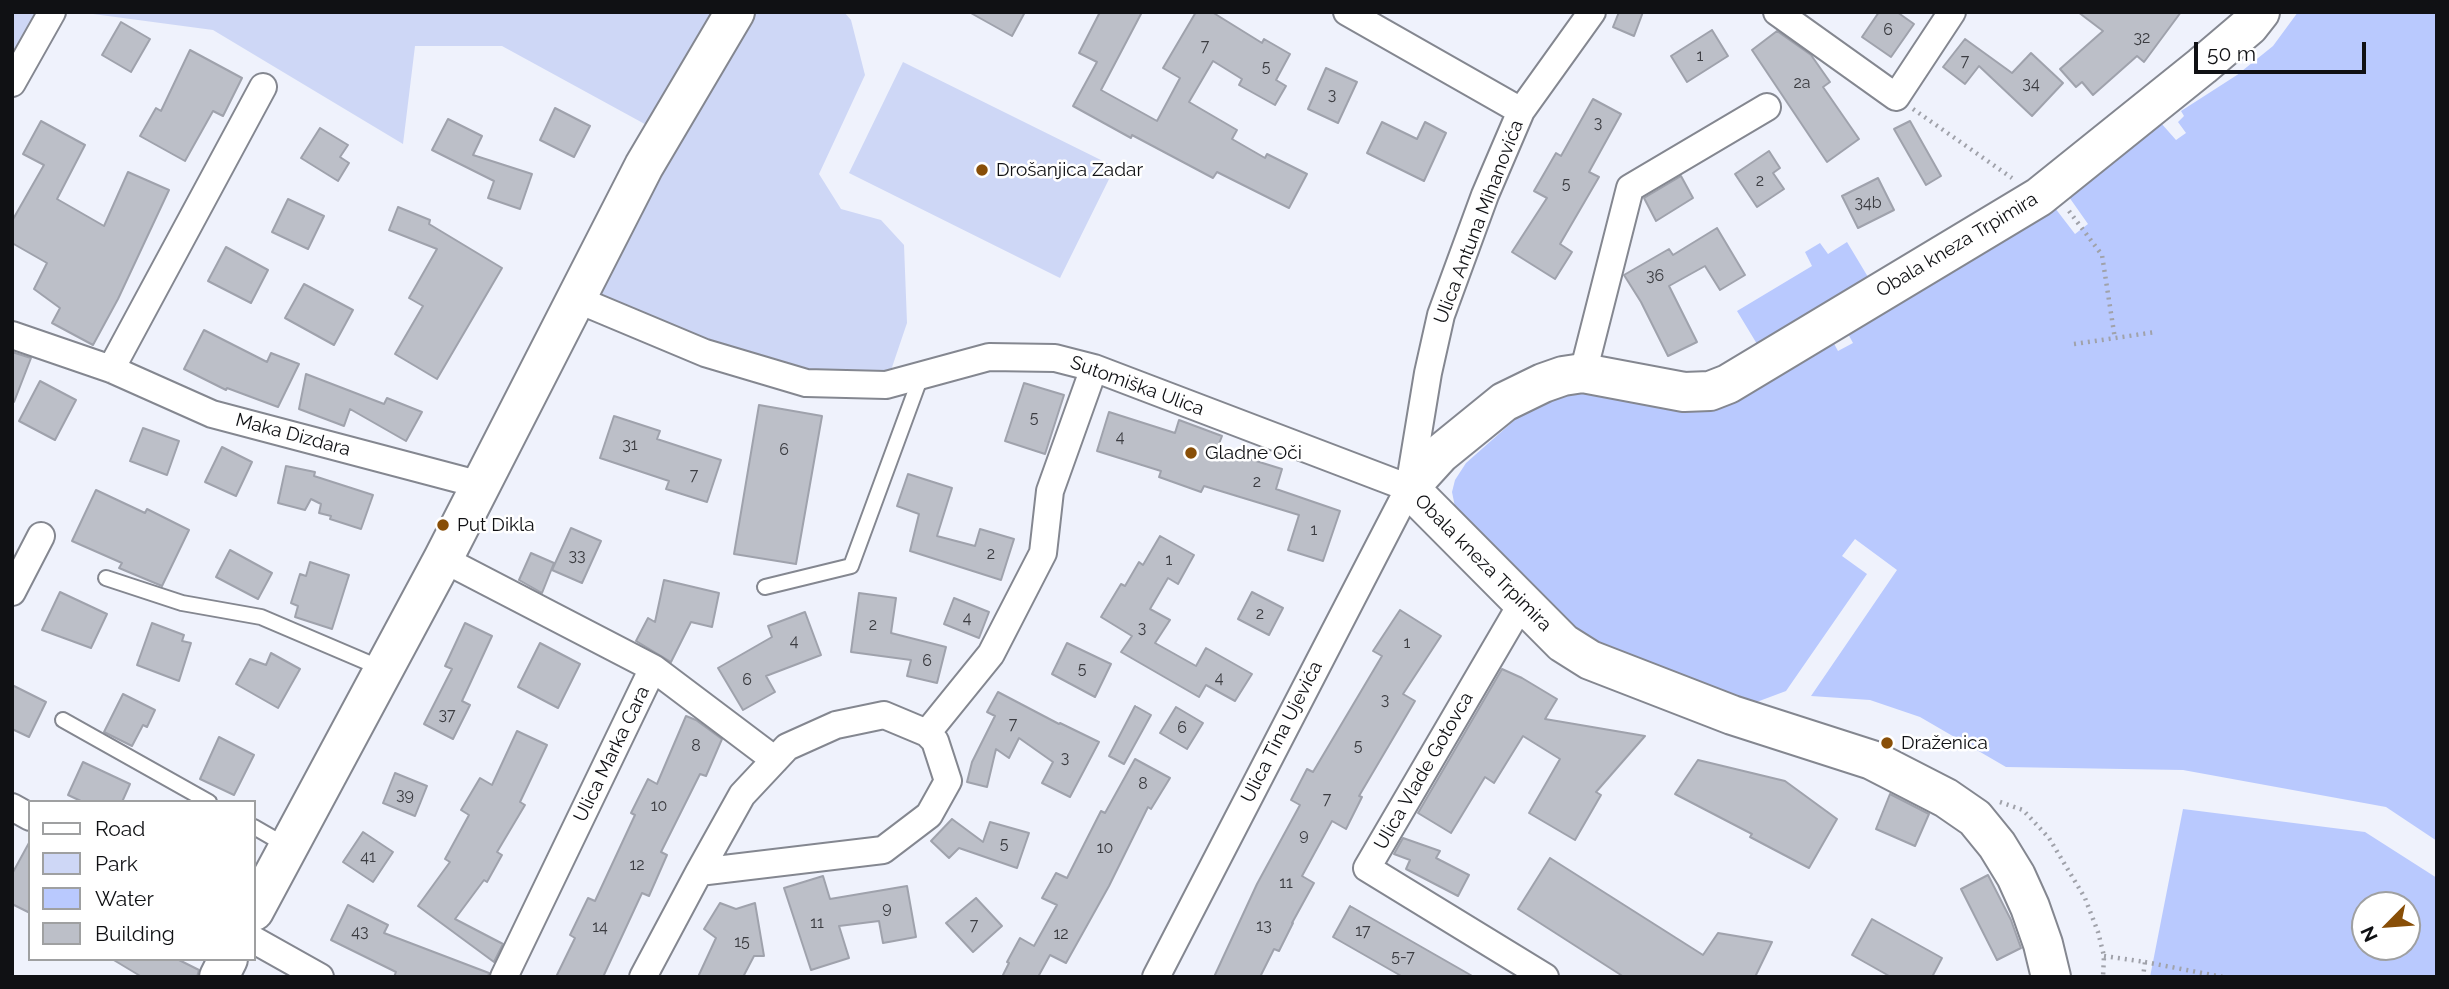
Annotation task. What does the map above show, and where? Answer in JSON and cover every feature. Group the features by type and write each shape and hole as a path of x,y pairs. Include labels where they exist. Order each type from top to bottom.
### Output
{"street":[{"path":"12,83 52,12"},
{"path":"256,907 443,559 644,166 736,12"},
{"name":"Ulica Antuna Mihanovića","path":"1347,12 1521,111 1485,195 1441,315 1428,373 1409,488"},
{"path":"1521,111 1592,12"},
{"path":"1777,12 1896,97 1952,12"},
{"name":"Obala kneza Trpimira","path":"2051,977 2035,919 2015,876 1997,845 1975,818 1946,798 1872,760 1732,715 1590,660 1563,643 1409,488 1440,454 1504,402 1543,383 1583,373 1684,391 1710,391 1728,384 2039,197 2202,66 2249,26 2260,12"},
{"path":"111,369 263,87"},
{"path":"1583,373 1630,188 1767,107"},
{"name":"Sutomiška Ulica","path":"576,299 705,353 806,383 886,386 989,357 1055,358 1094,368 1409,488"},
{"name":"Maka Dizdara","path":"12,335 111,369 212,414 481,485"},
{"path":"927,733 991,653 1044,553 1049,491 1094,368"},
{"name":"Ulica Tina Ujevića","path":"1156,977 1409,488"},
{"path":"12,592 41,536"},
{"name":"Ulica Marka Cara","path":"443,559 653,668 504,977"},
{"name":"Ulica Vlade Gotovca","path":"1522,603 1367,868 1545,977"},
{"path":"653,668 775,760"},
{"path":"643,977 699,872 742,795 787,747 835,725 884,715 927,733 934,741 948,781 929,815 883,849 699,872"},
{"path":"12,807 28,816"},
{"path":"256,941 320,977"},
{"path":"219,977 227,961"}],"lane":[{"path":"765,587 851,566 921,376"},
{"path":"106,578 182,603 261,617 384,670"},
{"path":"63,720 205,800"},
{"path":"256,828 289,846"}],"path":[{"path":"1896,97 2039,197"},
{"path":"2079,223 2102,255 2115,339"},
{"path":"2074,344 2156,332"},
{"path":"2104,956 2223,977"},
{"path":"2143,977 2146,962"}],"green space":[{"path":"12,12 55,12 12,83"},
{"path":"78,12 844,12 851,20 865,75 819,174 841,209 881,220 904,245 907,323 886,385 806,383 576,299 663,134 502,46 415,46 403,144 213,30"},
{"name":"Drošanjica Zadar","path":"903,62 1115,167 1060,278 849,173"}],"water":[{"path":"2298,12 2437,12 2437,841 2386,807 2183,770 2006,767 1920,717 1870,700 1811,696 1897,570 1855,539 1842,556 1867,574 1786,691 1754,703 1584,642 1462,520 1455,507 1452,492 1455,480 1466,463 1535,402 1573,389 1685,405 1832,340 1838,351 1853,343 1846,330 2055,208 2075,234 2088,224 2069,197 2161,123 2176,140 2186,133 2178,122 2184,116 2181,111 2237,75 2273,46"},
{"path":"1847,242 1868,277 1757,344 1737,311 1812,266 1805,252 1820,243 1828,254"},
{"path":"2183,809 2365,832 2437,878 2437,977 2150,977"}],"building":[{"path":"969,12 1025,12 1012,36"},
{"path":"1100,12 1142,12 1101,90 1157,121 1180,78 1163,68 1196,12 1212,12 1262,43 1264,39 1290,54 1276,80 1286,86 1275,105 1239,85 1242,79 1213,61 1189,102 1237,130 1232,139 1265,158 1267,154 1307,174 1289,208 1217,172 1213,178 1073,106 1097,62 1079,53"},
{"path":"1619,12 1643,12 1634,36 1613,27"},
{"path":"1879,12 1897,12 1914,24 1891,57 1862,37"},
{"path":"2078,12 2181,12 2144,62 2137,56 2093,95 2082,82 2076,87 2060,69 2103,31"},
{"path":"121,22 150,39 131,72 102,55"},
{"path":"1712,30 1728,56 1687,82 1671,56"},
{"path":"1777,31 1811,55 1830,82 1823,87 1859,139 1827,162 1752,50"},
{"path":"1965,39 2012,73 2031,53 2063,83 2032,116 1979,66 1965,84 1943,67"},
{"path":"190,50 242,78 223,116 213,111 185,161 140,136 156,108 161,111"},
{"path":"1326,68 1357,82 1338,123 1308,109"},
{"path":"1593,99 1621,114 1589,172 1599,177 1560,244 1572,252 1555,279 1512,252 1547,198 1534,191 1556,153 1561,156"},
{"path":"555,108 590,126 574,157 540,140"},
{"path":"448,119 482,136 473,155 532,174 520,209 488,198 494,181 432,150"},
{"path":"41,121 85,145 57,199 104,226 128,172 169,190 118,299 93,345 52,323 60,308 34,289 47,263 12,243 12,221 44,165 23,154"},
{"path":"1910,121 1941,176 1926,185 1894,129"},
{"path":"1382,122 1417,139 1425,122 1446,133 1424,181 1367,153"},
{"path":"320,128 348,145 340,157 349,163 338,181 301,158"},
{"path":"1769,151 1780,168 1773,173 1784,189 1757,207 1735,174"},
{"path":"1681,176 1693,198 1656,221 1644,198"},
{"path":"1878,178 1894,210 1858,228 1842,196"},
{"path":"288,199 324,216 308,249 272,232"},
{"path":"398,207 430,220 429,224 502,268 437,379 395,354 423,306 409,298 437,249 389,230"},
{"path":"1717,228 1745,275 1720,290 1705,266 1669,286 1697,342 1668,356 1624,275 1669,249 1673,255"},
{"path":"226,247 268,270 251,303 208,281"},
{"path":"304,284 353,310 334,345 285,318"},
{"path":"204,330 267,362 271,353 299,364 278,407 227,388 226,390 184,369"},
{"path":"12,352 31,358 14,402 12,402"},
{"path":"306,374 384,404 387,398 422,412 406,441 350,409 344,426 299,409"},
{"path":"40,381 76,400 55,440 19,421"},
{"path":"1024,383 1064,395 1045,454 1005,441"},
{"path":"759,405 822,416 796,564 734,554"},
{"path":"1109,412 1175,433 1179,420 1222,436 1217,449 1282,469 1276,489 1340,511 1323,561 1288,550 1299,515 1204,486 1201,492 1159,477 1161,471 1097,451"},
{"path":"614,416 660,431 657,439 721,460 707,502 666,489 669,481 600,458"},
{"path":"143,428 179,441 167,475 130,461"},
{"path":"222,447 252,462 236,496 205,482"},
{"path":"286,466 315,472 314,476 373,495 361,529 319,513 321,504 311,499 305,510 278,503"},
{"path":"908,474 952,488 937,536 975,546 980,529 1014,539 1001,580 910,551 919,514 897,506"},
{"path":"96,490 145,513 147,509 189,530 162,586 119,568 122,563 72,541"},
{"path":"571,528 601,541 582,583 552,570"},
{"path":"1160,536 1194,555 1178,584 1168,578 1150,609 1170,620 1155,643 1196,666 1206,648 1252,674 1235,701 1206,685 1199,697 1121,652 1132,636 1101,617 1121,584 1125,586 1139,562 1143,565"},
{"path":"230,550 272,573 258,599 216,577"},
{"path":"531,553 554,563 542,593 519,580"},
{"path":"310,562 349,575 332,629 295,617 298,606 291,603 300,574 306,576"},
{"path":"664,580 719,593 712,627 691,622 671,662 636,641 648,618 655,622"},
{"path":"60,592 107,614 91,648 42,630"},
{"path":"1252,592 1283,608 1269,635 1238,619"},
{"path":"859,593 896,598 891,633 946,647 937,683 907,676 911,660 851,652"},
{"path":"954,598 989,612 979,638 944,624"},
{"path":"1400,610 1441,636 1403,694 1415,701 1359,796 1362,797 1346,829 1332,821 1302,876 1314,883 1279,951 1274,949 1260,977 1214,977 1257,884 1300,805 1291,800 1307,769 1313,772 1382,656 1373,651"},
{"path":"805,612 821,655 766,676 775,692 743,710 718,668 772,637 768,626"},
{"path":"152,623 184,635 182,641 191,643 179,681 137,665"},
{"path":"465,623 492,636 462,701 470,705 453,739 424,724 452,669 445,666"},
{"path":"540,643 580,664 558,708 518,687"},
{"path":"1067,643 1111,664 1095,697 1052,674"},
{"path":"271,653 300,669 278,708 236,684 250,659 266,665"},
{"path":"1502,669 1557,699 1545,719 1645,736 1596,792 1601,795 1575,840 1529,813 1560,759 1523,736 1494,783 1485,777 1451,833 1418,813"},
{"path":"12,685 46,702 29,737 12,729"},
{"path":"998,692 1099,742 1070,797 1042,783 1053,762 1019,738 1009,758 996,749 987,787 967,782 972,762 995,716 987,712"},
{"path":"123,694 155,710 147,727 143,725 132,746 104,732"},
{"path":"1135,706 1151,715 1124,764 1109,756"},
{"path":"1176,707 1203,723 1187,749 1160,733"},
{"path":"686,716 722,739 706,776 700,774 661,852 667,855 649,896 642,893 603,977 556,977 575,938 570,935 588,898 595,901 635,815 631,813 648,779 657,784"},
{"path":"517,731 547,745 520,802 525,805 497,852 502,855 487,882 484,880 455,919 503,944 494,962 418,906 450,862 445,859 469,815 461,810 480,778 492,785"},
{"path":"219,737 254,755 234,795 200,779"},
{"path":"1135,759 1170,778 1151,809 1148,807 1109,886 1066,963 1050,955 1038,977 1002,977 1020,938 1034,946 1057,905 1042,898 1056,873 1067,878 1101,811 1105,813"},
{"path":"1698,760 1785,781 1837,819 1809,868 1750,837 1752,834 1675,794"},
{"path":"83,762 130,784 123,800 79,800 68,795"},
{"path":"395,773 427,786 415,816 383,803"},
{"path":"1890,794 1929,814 1915,846 1876,829"},
{"path":"952,819 983,842 990,822 1029,833 1017,868 959,848 949,858 931,841"},
{"path":"363,832 393,852 373,882 343,862"},
{"path":"1403,838 1440,851 1436,858 1469,875 1458,896 1406,869 1410,860 1394,854"},
{"path":"28,845 28,912 12,904 12,874"},
{"path":"1550,858 1703,955 1718,933 1772,942 1755,977 1624,977 1518,909"},
{"path":"1988,875 2011,920 2021,948 1997,960 1961,889"},
{"path":"823,876 830,899 907,886 916,937 883,943 879,921 839,926 849,958 811,970 784,888"},
{"path":"976,898 1002,926 973,952 946,923"},
{"path":"720,903 736,909 755,903 764,956 754,956 743,977 698,977 716,938 704,929"},
{"path":"348,905 388,925 384,933 489,973 488,977 394,977 396,972 331,940"},
{"path":"1350,906 1474,977 1403,977 1333,937"},
{"path":"1872,919 1942,958 1932,977 1891,977 1852,955"},
{"path":"115,961 181,961 199,970 197,977 142,977"}],"place":[{"name":"Drošanjica Zadar","path":"982,170"},
{"name":"Gladne Oči","path":"1191,453"},
{"name":"Put Dikla","path":"443,525"},
{"name":"Draženica","path":"1887,743"}]}
